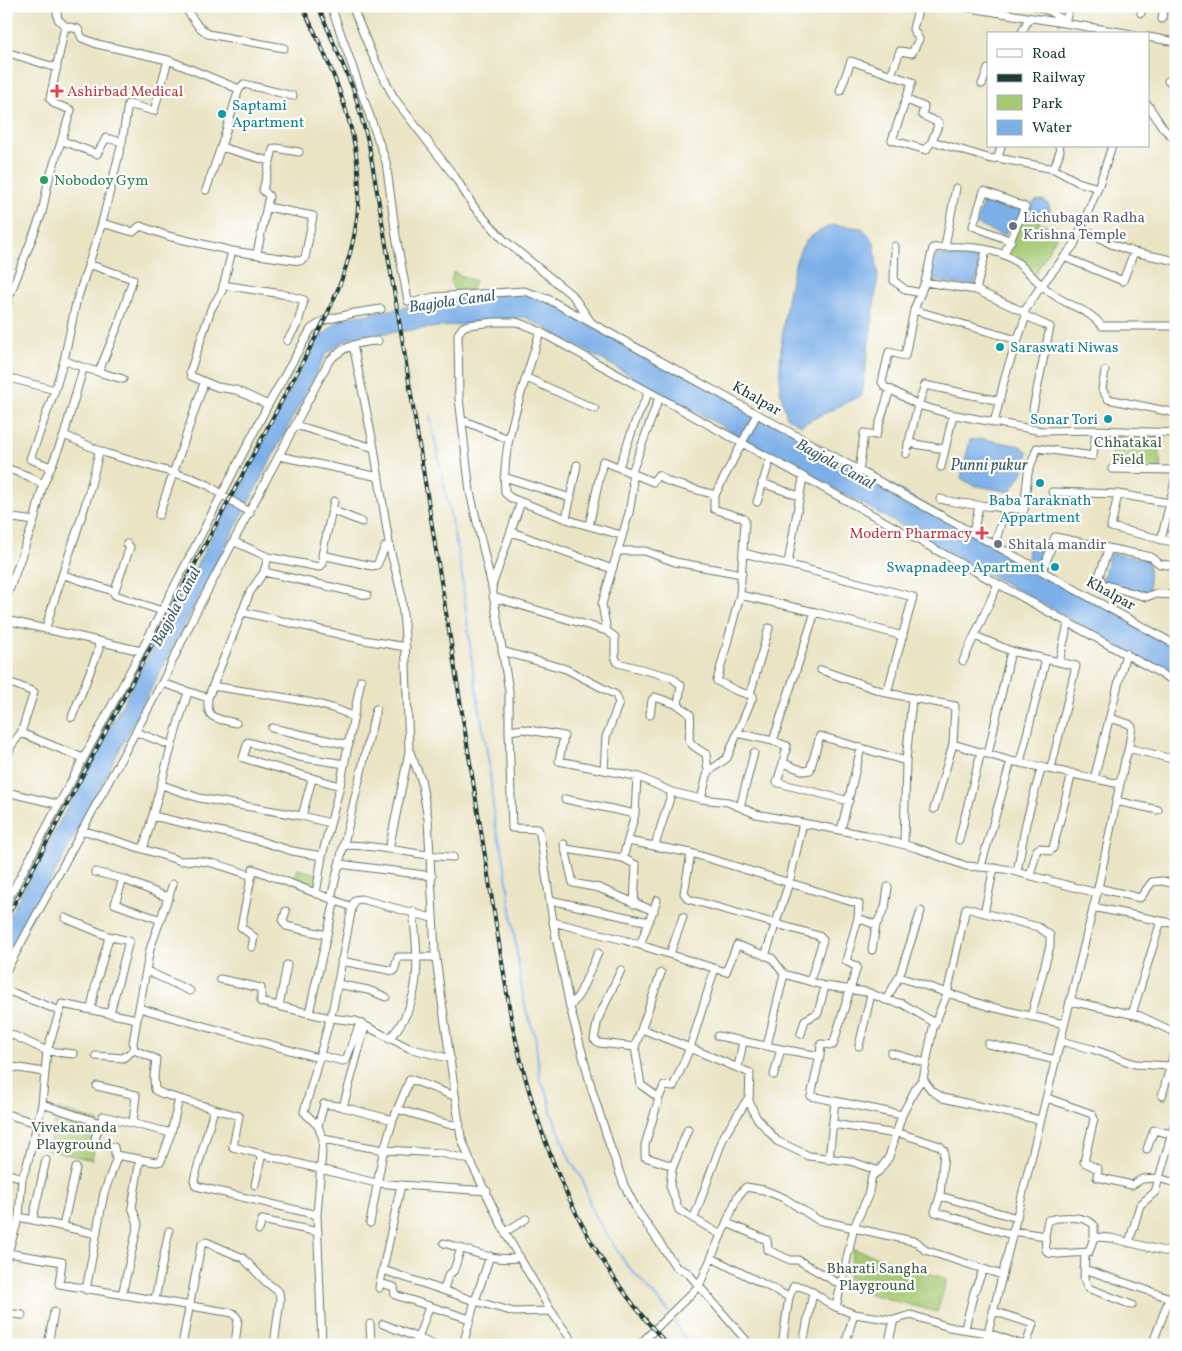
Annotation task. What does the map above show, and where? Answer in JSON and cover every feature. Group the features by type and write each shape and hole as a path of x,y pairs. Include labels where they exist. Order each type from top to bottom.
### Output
{"street":[{"path":"56,6 58,20 65,26 78,29 82,38 97,44 168,60 238,89"},
{"path":"184,6 198,26 208,34 284,48"},
{"name":"Khalpar","path":"331,6 386,162 408,301 414,302 434,297 524,291 548,299 1176,645"},
{"path":"352,6 371,52 394,98 455,177 474,207 504,240 573,296 592,324"},
{"path":"891,75 900,51 912,53 919,39 913,29 919,6"},
{"path":"958,6 1065,22 1112,32"},
{"path":"1035,6 1050,11 1065,22"},
{"path":"1065,22 1070,6"},
{"path":"1162,19 1164,6"},
{"path":"1022,32 1029,18"},
{"path":"6,313 8,297 42,213 48,183 71,110 55,104 50,99 65,26"},
{"path":"1150,37 1176,42"},
{"path":"6,52 57,68"},
{"path":"50,468 30,459 55,390 64,360 76,303 102,223 122,142 128,104 154,111 168,60"},
{"path":"840,91 851,61 912,82 892,140 926,150 932,141 939,123 922,115 924,107 906,100"},
{"path":"982,84 987,72"},
{"path":"206,190 222,147 238,89 244,84 293,96"},
{"path":"1150,110 1176,140"},
{"path":"63,140 97,154 106,138 122,142"},
{"path":"932,141 991,159 998,158 1054,169 1078,182 1098,188"},
{"path":"222,147 269,161"},
{"path":"998,158 1000,148"},
{"path":"1054,169 1059,148"},
{"path":"994,423 1025,314 1041,286 1074,245 1098,188 1111,148"},
{"path":"257,253 268,207 269,196 263,190 273,149 299,152"},
{"path":"945,246 956,188"},
{"path":"1004,254 1011,241 1025,207 984,191 973,226 1011,241"},
{"path":"102,223 133,232 140,226 168,236 232,251 257,253 300,261 305,258 313,216 268,207"},
{"path":"1082,228 1111,244 1134,252 1176,261"},
{"path":"895,246 894,280 906,290 921,293"},
{"path":"1176,326 1102,326 1093,314 1059,298 1041,286 1018,263 1004,254 945,246 933,248 926,282 914,310 905,356 889,352 882,382 885,387 918,405 953,415 994,423 1042,431 1096,430 1176,433"},
{"path":"232,251 222,291 211,309 190,372 191,376 204,383 236,390 268,405"},
{"path":"976,290 986,251"},
{"path":"1064,257 1123,281 1134,252"},
{"path":"88,264 132,279 119,323 99,371"},
{"path":"926,282 976,290 1050,327 1033,409"},
{"path":"223,285 282,294 304,300 298,323 288,341"},
{"path":"6,902 162,611 268,405 311,330 325,320 355,312 381,309"},
{"path":"914,310 1017,340"},
{"path":"750,1345 688,1272 676,1267 637,1210 624,1185 592,1090 570,1007 553,922 543,845 538,829 512,828 508,691 494,597 470,492 462,420 457,339 460,331 468,325 516,322 540,331 803,478 1176,682"},
{"path":"540,331 508,439 504,477 507,496 566,519 621,535"},
{"path":"6,971 162,683 194,616 235,542 329,360 337,353 353,345 362,342 378,341"},
{"path":"353,345 374,448 390,549 400,592 406,647 409,750 389,849"},
{"path":"64,360 83,370 99,371 123,379"},
{"path":"6,599 34,521 43,485 64,435 83,370"},
{"path":"1104,371 1102,389 1108,399 1176,412"},
{"path":"6,377 55,390"},
{"path":"527,378 595,409"},
{"path":"159,516 204,383"},
{"path":"906,454 925,385 1000,400"},
{"path":"859,472 864,433 876,435 890,389"},
{"path":"619,467 636,420 649,392"},
{"path":"607,631 602,604 621,535 629,514 633,490 632,472 659,398"},
{"path":"750,694 737,691 717,681 740,595 745,521 743,518 714,509 714,497 757,414"},
{"path":"941,467 953,415"},
{"path":"462,420 508,439"},
{"path":"295,425 374,448"},
{"path":"940,499 979,507 1024,510 1028,473 1037,448 1093,456 1096,430"},
{"path":"64,435 99,451 208,485 249,512"},
{"path":"908,443 945,449"},
{"path":"46,628 92,486 99,451"},
{"path":"279,456 379,476"},
{"path":"757,502 770,459"},
{"path":"589,526 604,461 653,482 658,475 714,497"},
{"path":"566,519 577,465"},
{"path":"6,468 28,476 43,485"},
{"path":"1112,469 1176,470"},
{"path":"504,477 571,498"},
{"path":"1161,540 1173,503 1176,477"},
{"path":"788,563 803,478"},
{"path":"762,483 799,496"},
{"path":"1052,492 1118,494 1173,503"},
{"path":"1118,494 1111,527 1176,543"},
{"path":"235,542 268,557 319,567 323,564 322,555 334,501"},
{"path":"492,587 521,502"},
{"path":"973,532 979,507"},
{"path":"995,544 1005,508"},
{"path":"332,510 362,522"},
{"path":"6,517 34,521"},
{"path":"512,532 612,569"},
{"path":"1045,565 1055,536 1151,558 1160,564 1176,566"},
{"path":"114,593 130,547 127,544"},
{"path":"322,555 372,566 377,565 385,547 390,549"},
{"path":"1109,548 1099,576 1103,584 1146,596 1154,594 1176,595"},
{"path":"617,551 645,551 675,562 742,574"},
{"path":"744,553 912,597 887,693"},
{"path":"236,723 210,715 207,711 208,698 250,592 264,572 268,557"},
{"path":"264,572 367,595"},
{"path":"64,575 162,611"},
{"path":"963,661 998,584"},
{"path":"740,595 815,612 903,636"},
{"path":"494,597 607,631 615,637 615,657 618,663 678,681 682,689 678,705"},
{"path":"243,612 347,636 406,647"},
{"path":"774,741 815,612"},
{"path":"6,620 141,650"},
{"path":"1059,662 1068,624"},
{"path":"708,772 727,758 753,696 750,694 769,628"},
{"path":"975,636 1011,651 1076,666 1051,768"},
{"path":"72,717 99,649 98,641"},
{"path":"502,651 559,666 616,695 619,703 606,737 604,770"},
{"path":"959,840 985,753 1011,651"},
{"path":"1094,779 1126,653"},
{"path":"1020,762 1046,659"},
{"path":"821,670 887,693 955,706 953,744 934,809"},
{"path":"316,894 322,856 349,746 361,680"},
{"path":"6,681 34,692 21,733 9,744 6,761"},
{"path":"162,683 208,698"},
{"path":"212,686 326,707 348,713 353,718"},
{"path":"143,849 162,785 170,744 188,693"},
{"path":"650,715 652,700 655,697 678,705 690,714 689,742 693,748 706,754 708,772 701,799"},
{"path":"904,845 906,761 912,698"},
{"path":"309,1013 327,935 340,864 376,709"},
{"path":"985,1345 1093,907 1128,751 1132,727 1130,724 1110,718"},
{"path":"272,728 349,746"},
{"path":"509,731 523,729 564,736 560,761 637,777 672,792 701,799 728,802 762,816 841,830 904,845 966,866 981,866 1017,872 1140,898 1152,882 1162,881 1176,884"},
{"path":"136,732 170,744"},
{"path":"21,733 84,758"},
{"path":"737,733 774,741 787,746 777,782 849,801"},
{"path":"783,763 804,771 810,770 820,736 906,761"},
{"path":"340,786 243,758 248,742 299,757 344,764"},
{"path":"953,744 1011,761 1042,766 1120,784"},
{"path":"841,830 861,748"},
{"path":"409,750 421,779 428,819 432,876 432,918 436,957 451,1059 454,1096 462,1137 470,1160 487,1191 504,1232 551,1311 575,1345"},
{"path":"1128,751 1136,750 1176,760"},
{"path":"740,807 754,753"},
{"path":"981,866 1011,761"},
{"path":"1017,872 1026,823 1042,766"},
{"path":"1030,875 1037,850 1040,848 1050,850 1053,848 1072,773"},
{"path":"623,858 635,814 637,777"},
{"path":"302,816 312,779"},
{"path":"162,785 199,798 302,816 330,823"},
{"path":"6,792 57,804"},
{"path":"655,845 672,792"},
{"path":"565,799 635,814"},
{"path":"1116,801 1158,810"},
{"path":"153,816 248,837 292,851 322,856"},
{"path":"765,956 789,883 802,823"},
{"path":"82,830 181,861 190,860 226,867 252,876"},
{"path":"628,841 691,853 855,901 860,907 846,961 857,967 848,990 833,1046 822,1044 811,1096 902,1116"},
{"path":"345,845 389,849 430,856 453,857"},
{"path":"634,904 636,865 623,858 565,846 573,883 599,888 634,904 654,911"},
{"path":"691,853 684,893 688,899 776,922 819,936 823,940 810,981"},
{"path":"340,864 432,876"},
{"path":"984,913 994,868"},
{"path":"252,947 254,937 241,927 253,870 352,907"},
{"path":"95,872 123,879 169,898"},
{"path":"123,879 115,904 160,920"},
{"path":"134,1050 133,1043 150,949 173,884"},
{"path":"872,950 876,925 882,909 885,908 888,887"},
{"path":"322,1345 318,1283 317,1215 323,1139 318,1126 304,1112 330,1018 352,907 358,899 413,911 432,918"},
{"path":"550,900 650,922"},
{"path":"640,945 657,900"},
{"path":"1093,907 1176,924"},
{"path":"836,1307 854,1227 868,1196 872,1176 879,1171 889,1157 902,1116 923,1079 935,1023 947,994 966,908 1038,927 1050,935 1050,946 1031,1017"},
{"path":"286,911 284,921 286,926 327,935"},
{"path":"389,1039 402,1026 412,1002 418,957 413,911"},
{"path":"886,1000 899,977 921,911"},
{"path":"670,954 683,917"},
{"path":"65,918 108,936 128,941 110,1013"},
{"path":"858,918 876,925"},
{"path":"1132,1014 1161,921"},
{"path":"553,922 640,945 726,972 737,945 772,958 784,974 825,986 871,994 910,1008 935,1023"},
{"path":"91,1009 108,936"},
{"path":"570,1007 580,993 598,953"},
{"path":"341,961 394,971 398,957 436,957"},
{"path":"279,1006 287,965"},
{"path":"673,1166 645,1157 645,1145 664,1086 673,1087 690,1048 715,968"},
{"path":"621,970 598,1019 594,1039 599,1043 635,1047"},
{"path":"147,971 190,991"},
{"path":"659,1098 641,1085 635,1047 661,973"},
{"path":"767,1046 784,974"},
{"path":"899,977 947,994 1064,1024"},
{"path":"220,978 261,988 261,1002 363,1025 409,1048 451,1059"},
{"path":"337,984 368,990 386,997"},
{"path":"802,1034 805,1020 818,1013 825,986"},
{"path":"6,990 60,1011"},
{"path":"859,1046 871,994"},
{"path":"1070,1001 1132,1014 1176,1033"},
{"path":"137,1019 62,1004 47,1051 42,1104 22,1178 18,1217 8,1250 62,1262 59,1284 86,1290 155,1299 236,1315 235,1345"},
{"path":"139,1008 342,1061 346,1060 363,1025"},
{"path":"343,1107 363,1025"},
{"path":"642,1028 750,1073 749,1097 756,1117 777,1141 809,1156 829,1160 850,1161 879,1171"},
{"path":"6,1032 47,1051 74,1054"},
{"path":"718,1036 820,1056"},
{"path":"738,1068 743,1041"},
{"path":"1060,1041 1092,1049 1135,1064 1170,1066"},
{"path":"988,1044 1056,1060"},
{"path":"774,1075 781,1049"},
{"path":"96,1056 123,1058 134,1050"},
{"path":"134,1050 156,1059 155,1090 179,1099 239,1116 233,1147 376,1183 487,1191"},
{"path":"891,1053 926,1063"},
{"path":"1162,1096 1175,1053"},
{"path":"6,1066 44,1072"},
{"path":"370,1223 376,1183 384,1150 397,1109 410,1079 454,1096"},
{"path":"923,1079 932,1091 943,1098 1040,1120"},
{"path":"98,1086 136,1095 133,1123"},
{"path":"694,1218 724,1136 749,1097"},
{"path":"1047,1098 1092,1114 1094,1119 1084,1162 1098,1169 1097,1177 1132,1186 1142,1179 1158,1178 1176,1183"},
{"path":"116,1155 156,1162 161,1161 171,1133 179,1099"},
{"path":"829,1160 835,1101"},
{"path":"42,1104 100,1123"},
{"path":"318,1126 324,1104 393,1120"},
{"path":"214,1109 194,1180 196,1186 276,1207 317,1215"},
{"path":"397,1109 447,1124 460,1125"},
{"path":"6,1114 36,1122"},
{"path":"86,1290 104,1194 116,1160 114,1147 96,1144 95,1138 103,1116 171,1133"},
{"path":"1129,1243 1140,1205 1155,1192 1176,1119"},
{"path":"833,1124 896,1133 940,1146 944,1151 940,1196 935,1212 1013,1233 1045,1236"},
{"path":"688,1129 673,1166 670,1186 679,1210 721,1236"},
{"path":"1147,1149 1154,1130 1171,1134"},
{"path":"323,1139 384,1150 420,1150 470,1160"},
{"path":"255,1185 262,1154"},
{"path":"122,1294 138,1224 132,1207 140,1159"},
{"path":"33,1218 46,1160"},
{"path":"62,1226 76,1168"},
{"path":"6,1174 22,1178"},
{"path":"401,1185 380,1285 394,1287 395,1295 470,1320"},
{"path":"639,1345 699,1286 738,1196 746,1187 764,1190 784,1198 818,1220 917,1242 925,1250 1002,1275"},
{"path":"940,1196 1017,1218"},
{"path":"18,1217 33,1218 97,1234"},
{"path":"1066,1218 1090,1221 1094,1225 1094,1237 1089,1252 1085,1254 1049,1253 1044,1245 1048,1220 1066,1218"},
{"path":"504,1232 526,1219"},
{"path":"259,1230 262,1220 318,1232"},
{"path":"727,1224 767,1240 768,1250 790,1260 798,1260 841,1285"},
{"path":"155,1299 169,1231"},
{"path":"1094,1237 1111,1238 1176,1254"},
{"path":"182,1345 202,1244 209,1243 235,1254 250,1264 266,1282 279,1292 280,1300 274,1345"},
{"path":"444,1243 506,1260 520,1257"},
{"path":"444,1289 448,1276 454,1270 461,1248"},
{"path":"1085,1254 1084,1278 1088,1288 1132,1305"},
{"path":"463,1345 474,1301 490,1256"},
{"path":"712,1258 789,1297"},
{"path":"1084,1269 1170,1298"},
{"path":"384,1270 444,1289 474,1301 514,1312 551,1311"},
{"path":"965,1328 974,1292 983,1270"},
{"path":"783,1339 789,1297 794,1286 805,1288 813,1292 822,1302 854,1314 894,1320 911,1315 949,1327 988,1333 1025,1345 1032,1324 993,1311"},
{"path":"1152,1345 1170,1298 1176,1289"},
{"path":"803,1345 813,1292"},
{"path":"416,1341 430,1307"},
{"path":"6,1312 22,1314"},
{"path":"48,1345 54,1312"},
{"path":"845,1345 854,1314"},
{"path":"888,1345 894,1320"},
{"path":"370,1324 372,1345"},
{"path":"383,1324 416,1341 434,1345"}],"green space":[{"path":"1024,215 1059,231 1035,275 1006,253"},
{"path":"453,272 475,281 471,291 455,292 451,283"},
{"name":"Chhatakal Field","path":"1113,434 1158,435 1161,469 1110,466"},
{"path":"298,869 321,875 315,892 293,882"},
{"name":"Vivekananda Playground","path":"58,1109 99,1122 92,1160 48,1150"},
{"name":"Bharati Sangha Playground","path":"853,1249 947,1279 937,1312 847,1288"}],"water":[{"path":"986,194 1024,208 1016,223 1012,222 1004,236 976,224"},
{"path":"1036,200 1044,200 1050,206 1050,214 1044,220 1036,220 1030,214 1030,206"},
{"path":"833,225 862,228 874,242 878,277 862,395 801,425 787,418 780,388 780,357 788,295 802,247 811,237"},
{"path":"936,255 982,259 974,287 931,280"},
{"name":"Bagjola Canal","path":"498,290 538,292 865,470 1176,647 1176,678 525,317 351,337 326,354 6,967 6,922 317,340 341,319"},
{"name":"Punni pukur","path":"984,439 1020,446 1028,452 1023,472 1010,492 972,485 961,478 970,440"},
{"path":"1029,542 1051,542 1043,564 1027,557"},
{"path":"1110,553 1149,560 1149,595 1102,583"}],"waterway":[{"path":"430,416 461,568 472,663 489,764 495,826 503,853 522,990 526,1010 535,1035 540,1080 549,1098 551,1111 570,1160 582,1178 593,1213 626,1264 669,1312"},
{"path":"672,1316 682,1335 692,1345"}],"railway":[{"path":"6,919 319,331 339,285 352,244 358,205 358,167 351,130 340,91 302,6"},
{"path":"318,6 354,91 369,145 401,332 511,1018 522,1064 534,1108 566,1193 610,1272 637,1309 668,1345"}],"place":[{"name":"Ashirbad Medical","path":"57,91"},
{"name":"Saptami Apartment","path":"222,114"},
{"name":"Nobodoy Gym","path":"44,180"},
{"name":"Lichubagan Radha Krishna Temple","path":"1013,226"},
{"name":"Saraswati Niwas","path":"1000,347"},
{"name":"Sonar Tori","path":"1108,419"},
{"name":"Baba Taraknath Appartment","path":"1040,483"},
{"name":"Modern Pharmacy","path":"982,533"},
{"name":"Shitala mandir","path":"998,544"},
{"name":"Swapnadeep Apartment","path":"1055,567"}]}
